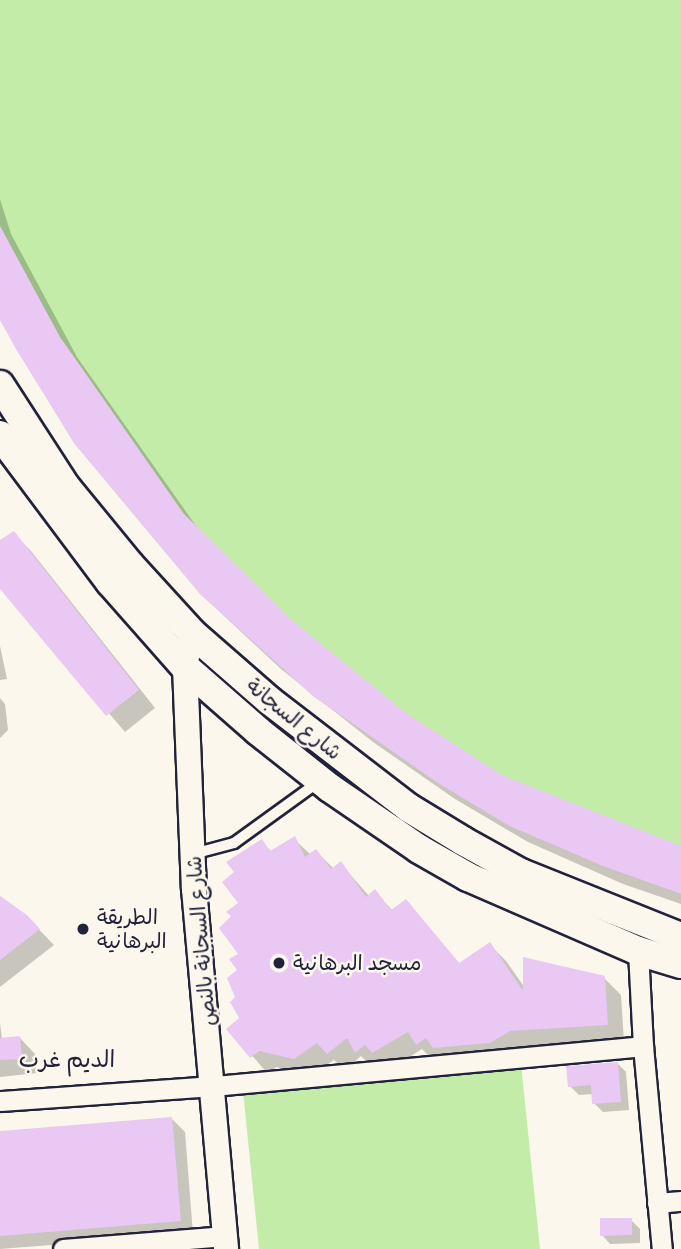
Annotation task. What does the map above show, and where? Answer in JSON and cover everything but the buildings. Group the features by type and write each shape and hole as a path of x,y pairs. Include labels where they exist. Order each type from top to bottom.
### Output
{"main road":[{"name":"شارع السجانة","path":"0,385 66,487 192,633 270,701 409,808 521,873 681,937"},
{"name":"شارع السجانة","path":"1,439 102,572 185,667 320,780 419,849 468,877 638,951 681,964"}],"street":[{"name":"شارع السجانة بالنص","path":"192,633 185,667 193,854 226,1243"},
{"path":"638,951 643,1046 662,1249"},
{"path":"0,1101 214,1086 643,1046"},
{"path":"657,1203 681,1201"},
{"path":"63,1249 226,1243"}],"lane":[{"path":"193,854 234,843 320,780"}],"green space":[{"path":"0,0 681,0 681,894 605,867 509,826 436,782 313,696 201,595 74,443 0,320"},
{"path":"521,1064 540,1249 259,1249 243,1091"}],"place":[{"name":"الطريقة البرهانية","path":"83,929"},
{"name":"مسجد البرهانية","path":"279,963"}],"district":[{"name":"الديم غرب","path":"67,1059"}]}
